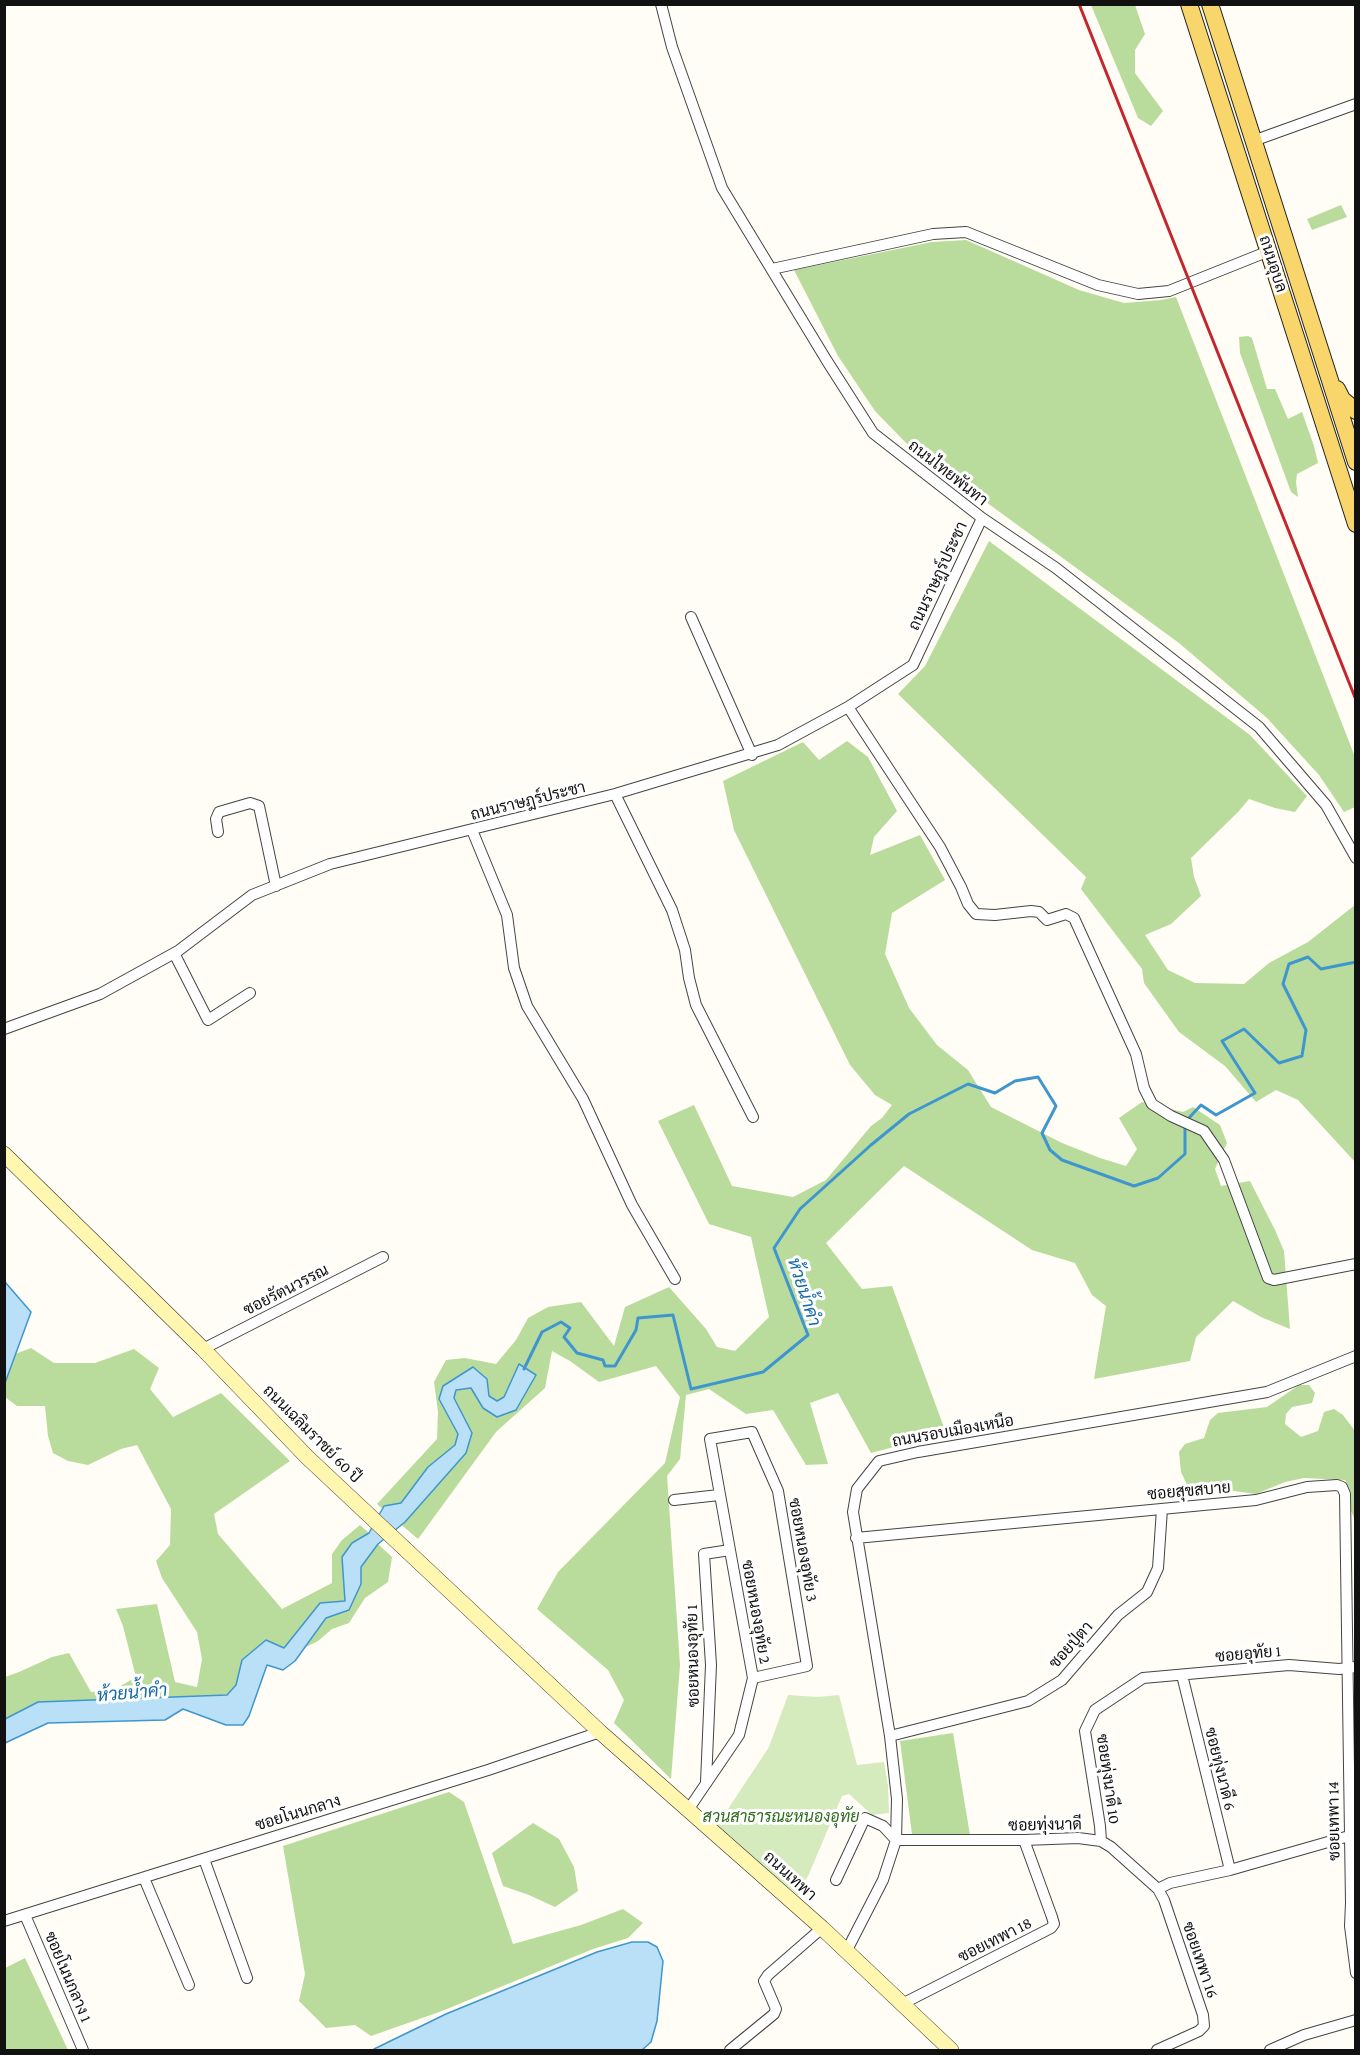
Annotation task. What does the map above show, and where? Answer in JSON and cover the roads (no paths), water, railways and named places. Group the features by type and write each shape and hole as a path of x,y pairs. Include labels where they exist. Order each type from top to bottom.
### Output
{"main road":[{"name":"ถนนอุบล","path":"1190,4 1356,524"},
{"name":"ถนนอุบล","path":"1210,4 1326,367 1351,435 1356,463"},
{"path":"1227,119 1245,113"},
{"path":"1326,367 1342,399 1356,411"},
{"path":"1329,438 1351,435"},
{"path":"1338,467 1356,463"}],"street":[{"name":"ถนนไทยพันทา","path":"661,4 672,47 722,188 827,362 873,433 982,518 1056,568 1259,727 1326,805 1356,858"},
{"path":"1253,141 1356,104"},
{"path":"772,268 933,234 966,232 1098,285 1138,294 1169,291 1269,251"},
{"name":"ถนนราษฎร์ประชา","path":"4,1029 100,994 174,953 252,895 330,864 615,795 752,755 778,745 848,707 913,665 982,518"},
{"path":"691,617 752,755"},
{"path":"848,707 940,847 962,887 968,904 976,914 995,915 1031,911 1039,912 1047,920 1066,914 1074,918 1136,1054 1144,1088 1152,1104 1171,1116 1204,1131 1224,1160 1268,1278 1274,1280 1356,1264"},
{"path":"615,795 672,910 685,950 688,978 696,1005 753,1117"},
{"path":"218,832 216,819 219,812 250,803 259,806 276,886"},
{"path":"472,830 507,915 514,968 527,1006 583,1099 632,1205 675,1279"},
{"path":"174,953 208,1020 250,993"},
{"name":"ถนนเฉลิมราชย์ 60 ปี","path":"4,1154 203,1349 307,1457 600,1732"},
{"name":"ซอยรัตนวรรณ","path":"203,1349 383,1257"},
{"name":"ถนนรอบเมืองเหนือ","path":"846,1952 883,1880 896,1840 897,1799 890,1736 853,1512 856,1489 879,1461 918,1452 1267,1392 1356,1356"},
{"name":"ซอยหนองอุทัย 3","path":"710,1439 752,1432 778,1491 807,1666 753,1678"},
{"name":"ซอยหนองอุทัย 2","path":"688,1810 740,1735 753,1678 710,1439"},
{"name":"ซอยสุขสบาย","path":"856,1538 1256,1500 1307,1487 1337,1485 1342,1487 1345,1494 1351,1667"},
{"path":"674,1500 719,1495"},
{"name":"ซอยปู่ตา","path":"890,1736 1028,1701 1062,1680 1118,1615 1147,1592 1158,1568 1162,1509"},
{"name":"ซอยหนองอุทัย 1","path":"706,1784 711,1665 704,1554 730,1550"},
{"name":"ซอยอุทัย 1","path":"1143,1678 1289,1665 1351,1667"},
{"name":"ซอยเทพา 14","path":"1351,1667 1349,1836 1354,1903 1350,1926 1356,1973"},
{"name":"ซอยทุ่งนาดี 6","path":"1182,1675 1230,1870"},
{"name":"ซอยทุ่งนาดี 10","path":"1101,1841 1085,1731 1095,1710 1143,1678"},
{"name":"ถนนเทพา","path":"600,1732 822,1928 951,2050"},
{"name":"ซอยโนนกลาง","path":"4,1921 488,1770 600,1732"},
{"path":"836,1880 865,1818 883,1826 896,1840"},
{"path":"1158,1889 1170,1883 1230,1870 1349,1836"},
{"name":"ซอยทุ่งนาดี","path":"896,1840 1078,1838 1101,1841 1158,1889"},
{"name":"ซอยเทพา 18","path":"902,2004 1051,1928 1054,1924 1024,1840"},
{"path":"204,1859 247,1978"},
{"path":"144,1878 189,1985"},
{"name":"ซอยเทพา 16","path":"1157,2050 1199,2031 1204,2026 1203,2015 1164,1900 1158,1889"},
{"name":"ซอยโนนกลาง 1","path":"25,1915 83,2050"},
{"path":"732,2050 776,2010 764,1981 768,1975 822,1928"},
{"path":"1270,2050 1304,2035 1356,2020"}],"water":[{"path":"5,1282 31,1312 5,1383"},
{"path":"519,1364 536,1375 516,1410 497,1417 483,1408 471,1388 456,1390 454,1398 472,1433 466,1453 405,1522 378,1544 361,1567 361,1584 349,1610 326,1618 295,1661 283,1670 267,1665 249,1716 243,1725 226,1725 183,1709 165,1720 48,1723 5,1743 5,1719 38,1702 227,1695 236,1685 242,1660 266,1640 284,1648 320,1603 345,1601 342,1557 352,1543 369,1533 384,1506 401,1503 428,1467 455,1445 458,1434 439,1399 443,1386 473,1367 487,1379 489,1396 497,1401 504,1397"},
{"path":"632,1942 648,1942 657,1947 663,1961 657,2021 651,2042 642,2050 374,2049 446,2014 597,1952"}],"waterway":[{"name":"ห้วยน้ำคำ","path":"1187,1120 1201,1105 1216,1115 1255,1093 1222,1041 1244,1029 1279,1063 1302,1056 1306,1030 1283,984 1289,964 1308,957 1321,969 1356,962"},
{"name":"ห้วยน้ำคำ","path":"524,1369 542,1332 561,1322 570,1328 564,1337 577,1353 603,1360 605,1366 615,1366 636,1330 638,1318 673,1315 691,1389 763,1372 808,1335 774,1248 800,1209 909,1114 968,1084 995,1093 1015,1081 1038,1077 1056,1106 1042,1133 1050,1150 1062,1160 1134,1186 1158,1178 1185,1154 1185,1125"}],"railway":[{"path":"1079,4 1356,700"}],"park label":[{"name":"สวนสาธารณะหนองอุทัย","path":"781,1817"}]}
